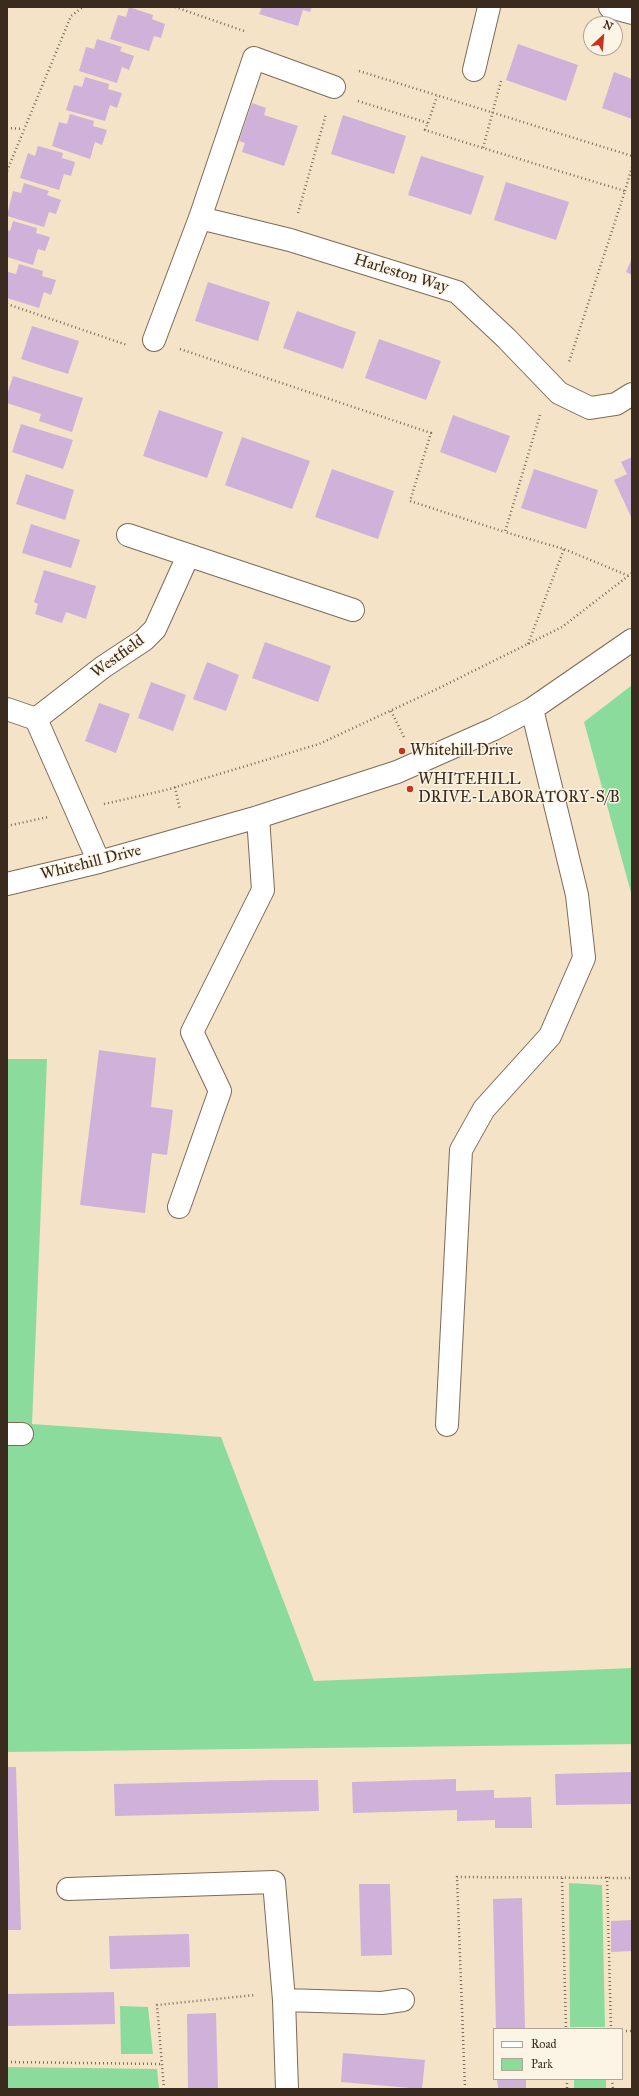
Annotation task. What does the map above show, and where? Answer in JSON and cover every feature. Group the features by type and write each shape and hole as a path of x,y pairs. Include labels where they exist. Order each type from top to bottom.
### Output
{"street":[{"path":"474,70 489,7"},
{"path":"610,7 632,13"},
{"path":"154,340 200,218 254,58 333,90"},
{"name":"Harleston Way","path":"200,218 290,240 457,292 506,338 554,388 590,408 616,404 632,394"},
{"path":"128,535 353,610"},
{"name":"Westfield","path":"36,719 103,667 144,640 155,629 188,556"},
{"name":"Whitehill Drive","path":"7,884 98,862 258,817 397,772 494,729 532,709 632,640"},
{"path":"7,709 36,719 98,862"},
{"path":"447,1425 461,1150 484,1110 550,1036 584,958 577,895 532,709"},
{"path":"179,1207 220,1091 192,1032 263,890 258,817"},
{"path":"68,1889 274,1882 284,1996 287,2089"},
{"path":"284,1996 382,2003 403,2000"}],"path":[{"path":"7,171 23,129 71,16 83,7"},
{"path":"175,7 250,33"},
{"path":"290,240 340,65 632,156"},
{"path":"483,148 494,114 503,76"},
{"path":"333,90 428,123"},
{"path":"437,96 425,130 625,191"},
{"path":"7,128 23,129"},
{"path":"505,532 554,388 625,191 632,167"},
{"path":"7,304 128,345 154,340 431,433 410,501 505,532 564,549 629,576"},
{"path":"528,644 564,549"},
{"path":"7,826 166,790 319,744 562,627 632,573"},
{"path":"465,2089 457,1877 632,1878"},
{"path":"607,1877 611,2028"},
{"path":"562,1878 566,2028"},
{"path":"164,2089 157,2005 284,1996"},
{"path":"7,2062 162,2064"}],"green space":[{"path":"632,685 632,896 584,722"},
{"path":"7,1059 47,1059 32,1424 221,1437 314,1681 632,1668 632,1744 7,1752"},
{"path":"569,1883 602,1885 605,2027 570,2027"},
{"path":"120,2006 148,2007 153,2054 121,2054"},
{"path":"7,2067 157,2069 159,2089 7,2089"},
{"path":"574,2080 606,2080 606,2089 574,2089"}],"building":[{"path":"129,7 153,15 152,19 165,24 161,38 154,36 149,51 110,39 118,15 126,17"},
{"path":"262,7 312,7 310,12 303,10 298,26 259,14"},
{"path":"97,39 122,47 120,51 134,56 129,70 122,67 117,83 79,71 86,47 94,49"},
{"path":"518,44 578,65 566,101 506,80"},
{"path":"614,72 632,79 632,119 602,108"},
{"path":"85,77 109,84 108,89 122,93 117,108 110,105 105,121 66,110 74,85 82,87"},
{"path":"252,103 266,108 264,115 298,126 284,166 242,152 245,143 239,141"},
{"path":"70,114 94,121 93,126 107,130 102,145 95,142 90,159 52,146 59,122 67,124"},
{"path":"343,115 406,136 394,174 331,154"},
{"path":"38,146 63,153 62,158 75,162 71,176 64,174 59,190 20,178 28,153 35,156"},
{"path":"421,156 484,176 471,215 408,195"},
{"path":"506,182 569,202 556,240 494,220"},
{"path":"24,183 49,191 47,195 61,200 56,214 49,212 44,227 7,216 13,191 21,193"},
{"path":"13,221 37,228 36,233 50,237 45,251 38,249 33,265 7,257 7,230 10,231"},
{"path":"632,258 632,275 626,272"},
{"path":"19,264 43,271 42,276 56,280 51,295 44,292 39,308 7,298 8,272 16,274"},
{"path":"208,282 270,302 258,341 195,321"},
{"path":"297,311 356,332 343,369 283,348"},
{"path":"32,326 79,341 68,374 21,359"},
{"path":"379,339 441,361 426,400 365,378"},
{"path":"13,376 83,398 72,432 39,421 41,414 7,403 7,395"},
{"path":"159,410 223,432 207,478 143,456"},
{"path":"453,415 510,436 496,473 440,452"},
{"path":"21,424 73,440 63,469 12,452"},
{"path":"242,437 310,461 292,509 225,485"},
{"path":"632,457 632,519 614,480 627,474 621,462"},
{"path":"332,469 394,491 378,539 315,517"},
{"path":"534,469 598,490 586,529 521,508"},
{"path":"26,474 74,490 65,520 16,504"},
{"path":"31,524 80,540 71,568 22,553"},
{"path":"44,570 96,586 86,619 66,612 62,623 35,614 38,604 34,602"},
{"path":"265,642 331,666 318,702 252,678"},
{"path":"207,662 239,675 226,711 193,699"},
{"path":"151,682 186,695 173,731 138,718"},
{"path":"99,703 130,714 116,753 85,741"},
{"path":"99,1050 156,1058 151,1107 173,1110 167,1155 152,1153 145,1213 80,1205"},
{"path":"7,1767 16,1767 21,1930 7,1930"},
{"path":"632,1772 632,1804 556,1805 555,1774"},
{"path":"456,1779 456,1791 494,1790 494,1798 531,1797 532,1828 495,1828 495,1820 457,1821 457,1810 353,1813 352,1782"},
{"path":"318,1780 319,1811 115,1816 114,1784"},
{"path":"359,1884 390,1884 392,1955 361,1956"},
{"path":"522,1898 525,2028 496,2028 493,1899"},
{"path":"632,1920 632,1951 611,1952 611,1921"},
{"path":"189,1934 190,1967 110,1969 109,1936"},
{"path":"114,1992 115,2024 7,2026 7,1994"},
{"path":"216,2013 218,2089 188,2089 187,2014"},
{"path":"343,2053 425,2060 422,2089 341,2082"},
{"path":"497,2080 526,2080 526,2089 498,2089"}],"place":[{"name":"Whitehill Drive","path":"402,751"},
{"name":"WHITEHILL DRIVE-LABORATORY-S/B","path":"410,789"}]}
